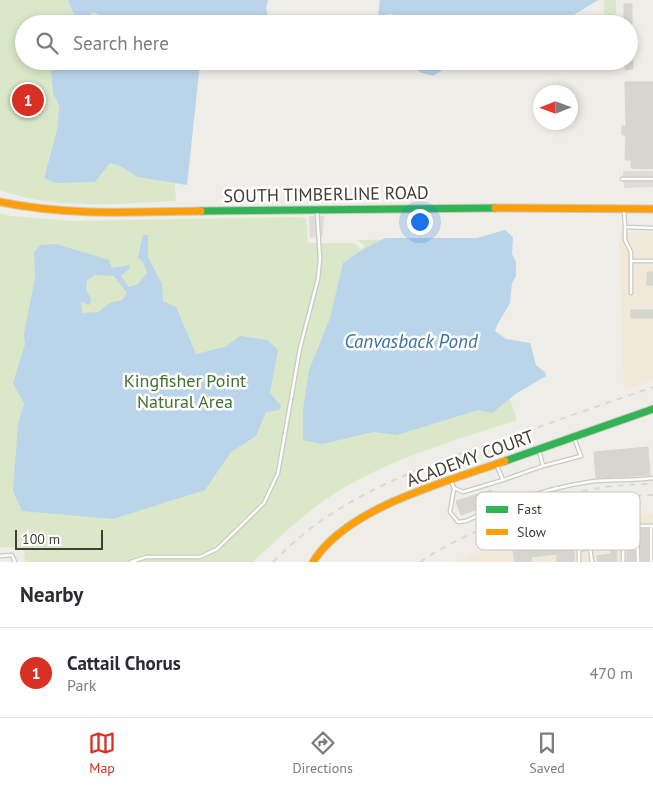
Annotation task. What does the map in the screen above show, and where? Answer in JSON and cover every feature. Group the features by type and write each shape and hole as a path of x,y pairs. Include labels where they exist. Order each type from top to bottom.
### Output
{"main road":[{"name":"SOUTH TIMBERLINE ROAD","path":"0,202 34,209 76,212 318,209 653,209"},
{"name":"ACADEMY COURT","path":"313,562 317,553 334,538 364,518 408,495 539,448 653,411"}],"lane":[{"path":"622,179 653,179"},
{"path":"131,562 146,557 200,557 217,549 264,503 278,473 300,348 318,279 320,259 318,209"},
{"path":"624,209 625,240 631,252 631,293"},
{"path":"625,227 653,228"},
{"path":"631,262 653,261"},
{"path":"454,488 463,492 581,456 573,437"},
{"path":"539,448 544,466"},
{"path":"496,463 502,480"},
{"path":"544,492 593,481 653,478"},
{"path":"451,479 454,488 450,512 458,522 476,517"},
{"path":"651,562 652,526"},
{"path":"0,556 12,555 15,562"}],"shaded area":[{"path":"623,171 653,171 653,187 624,188"},
{"path":"309,216 324,216 323,236 310,238"},
{"path":"619,232 653,232 653,380 624,390"},
{"path":"640,513 653,513 653,562 456,562 482,550 640,550"}],"green space":[{"path":"0,0 68,0 74,15 15,15 15,70 51,70 53,93 59,106 57,130 44,178 110,163 120,166 138,177 175,183 176,201 109,204 65,203 43,201 0,190"},
{"path":"604,0 616,0 616,15 604,15"},
{"path":"93,12 100,15 87,15"},
{"name":"Kingfisher Point Natural Area","path":"0,213 11,216 72,221 297,217 306,218 308,243 354,243 361,249 365,246 357,240 498,239 487,330 517,420 425,451 379,469 358,480 315,507 253,562 25,562 24,551 20,548 0,547"}],"water":[{"path":"68,0 268,0 266,7 267,15 100,15 93,12 90,15 74,15"},
{"path":"380,0 598,0 574,15 378,15"},
{"path":"51,70 199,70 187,185 138,177 120,166 110,163 95,182 56,183 44,178 57,130 59,106 53,93"},
{"path":"418,70 443,70 433,76"},
{"name":"Canvasback Pond","path":"505,230 513,237 512,254 516,262 516,276 512,283 510,303 495,331 506,339 530,343 536,365 545,372 546,376 517,393 492,413 478,410 397,435 374,432 322,444 303,440 303,410 309,370 330,318 343,263 385,238 477,238"},
{"path":"143,235 148,235 148,257 162,284 163,301 176,307 196,354 225,347 240,336 268,340 278,350 270,393 281,406 279,410 266,412 256,436 231,452 205,490 113,519 22,511 13,491 18,424 24,404 13,383 25,344 24,334 35,278 34,252 40,245 56,244 109,260 112,268 129,265 130,268 121,276 129,287 138,284 147,273 143,262 138,257","holes":["95,275 114,276 127,293 122,300 110,303 98,312 82,313 81,302 90,305 91,299 86,289 87,280"]}],"building":[{"path":"624,4 632,4 632,15 624,15"},
{"path":"625,82 653,82 653,168 631,168 631,160 625,160 626,135 622,135 622,126 626,126"},
{"path":"647,272 653,272 653,285 647,285"},
{"path":"631,310 653,310 653,318 631,318"},
{"path":"648,447 650,475 596,478 594,452"},
{"path":"476,495 476,510 461,515 456,501"},
{"path":"640,529 648,529 648,562 641,562"},
{"path":"513,550 574,550 574,562 557,562 557,554 531,557 532,562 515,562"},
{"path":"611,550 617,550 617,562 598,562 597,556 611,554"},
{"path":"627,550 635,550 635,562 627,562"}],"railway":[{"path":"273,562 323,519 350,502 378,488 436,463 653,387"},
{"path":"580,492 623,485 653,484"},
{"path":"640,495 653,495"},
{"path":"420,562 446,546 476,532"}],"traffic: fast":[{"path":"201,211 495,208"},
{"path":"505,461 653,409"}],"traffic: slow":[{"path":"0,202 75,211 201,211"},
{"path":"495,208 653,209"},
{"path":"313,562 329,543 349,526 373,511 427,488 505,461"}],"place":[{"name":"Cattail Chorus","path":"28,100"}]}
